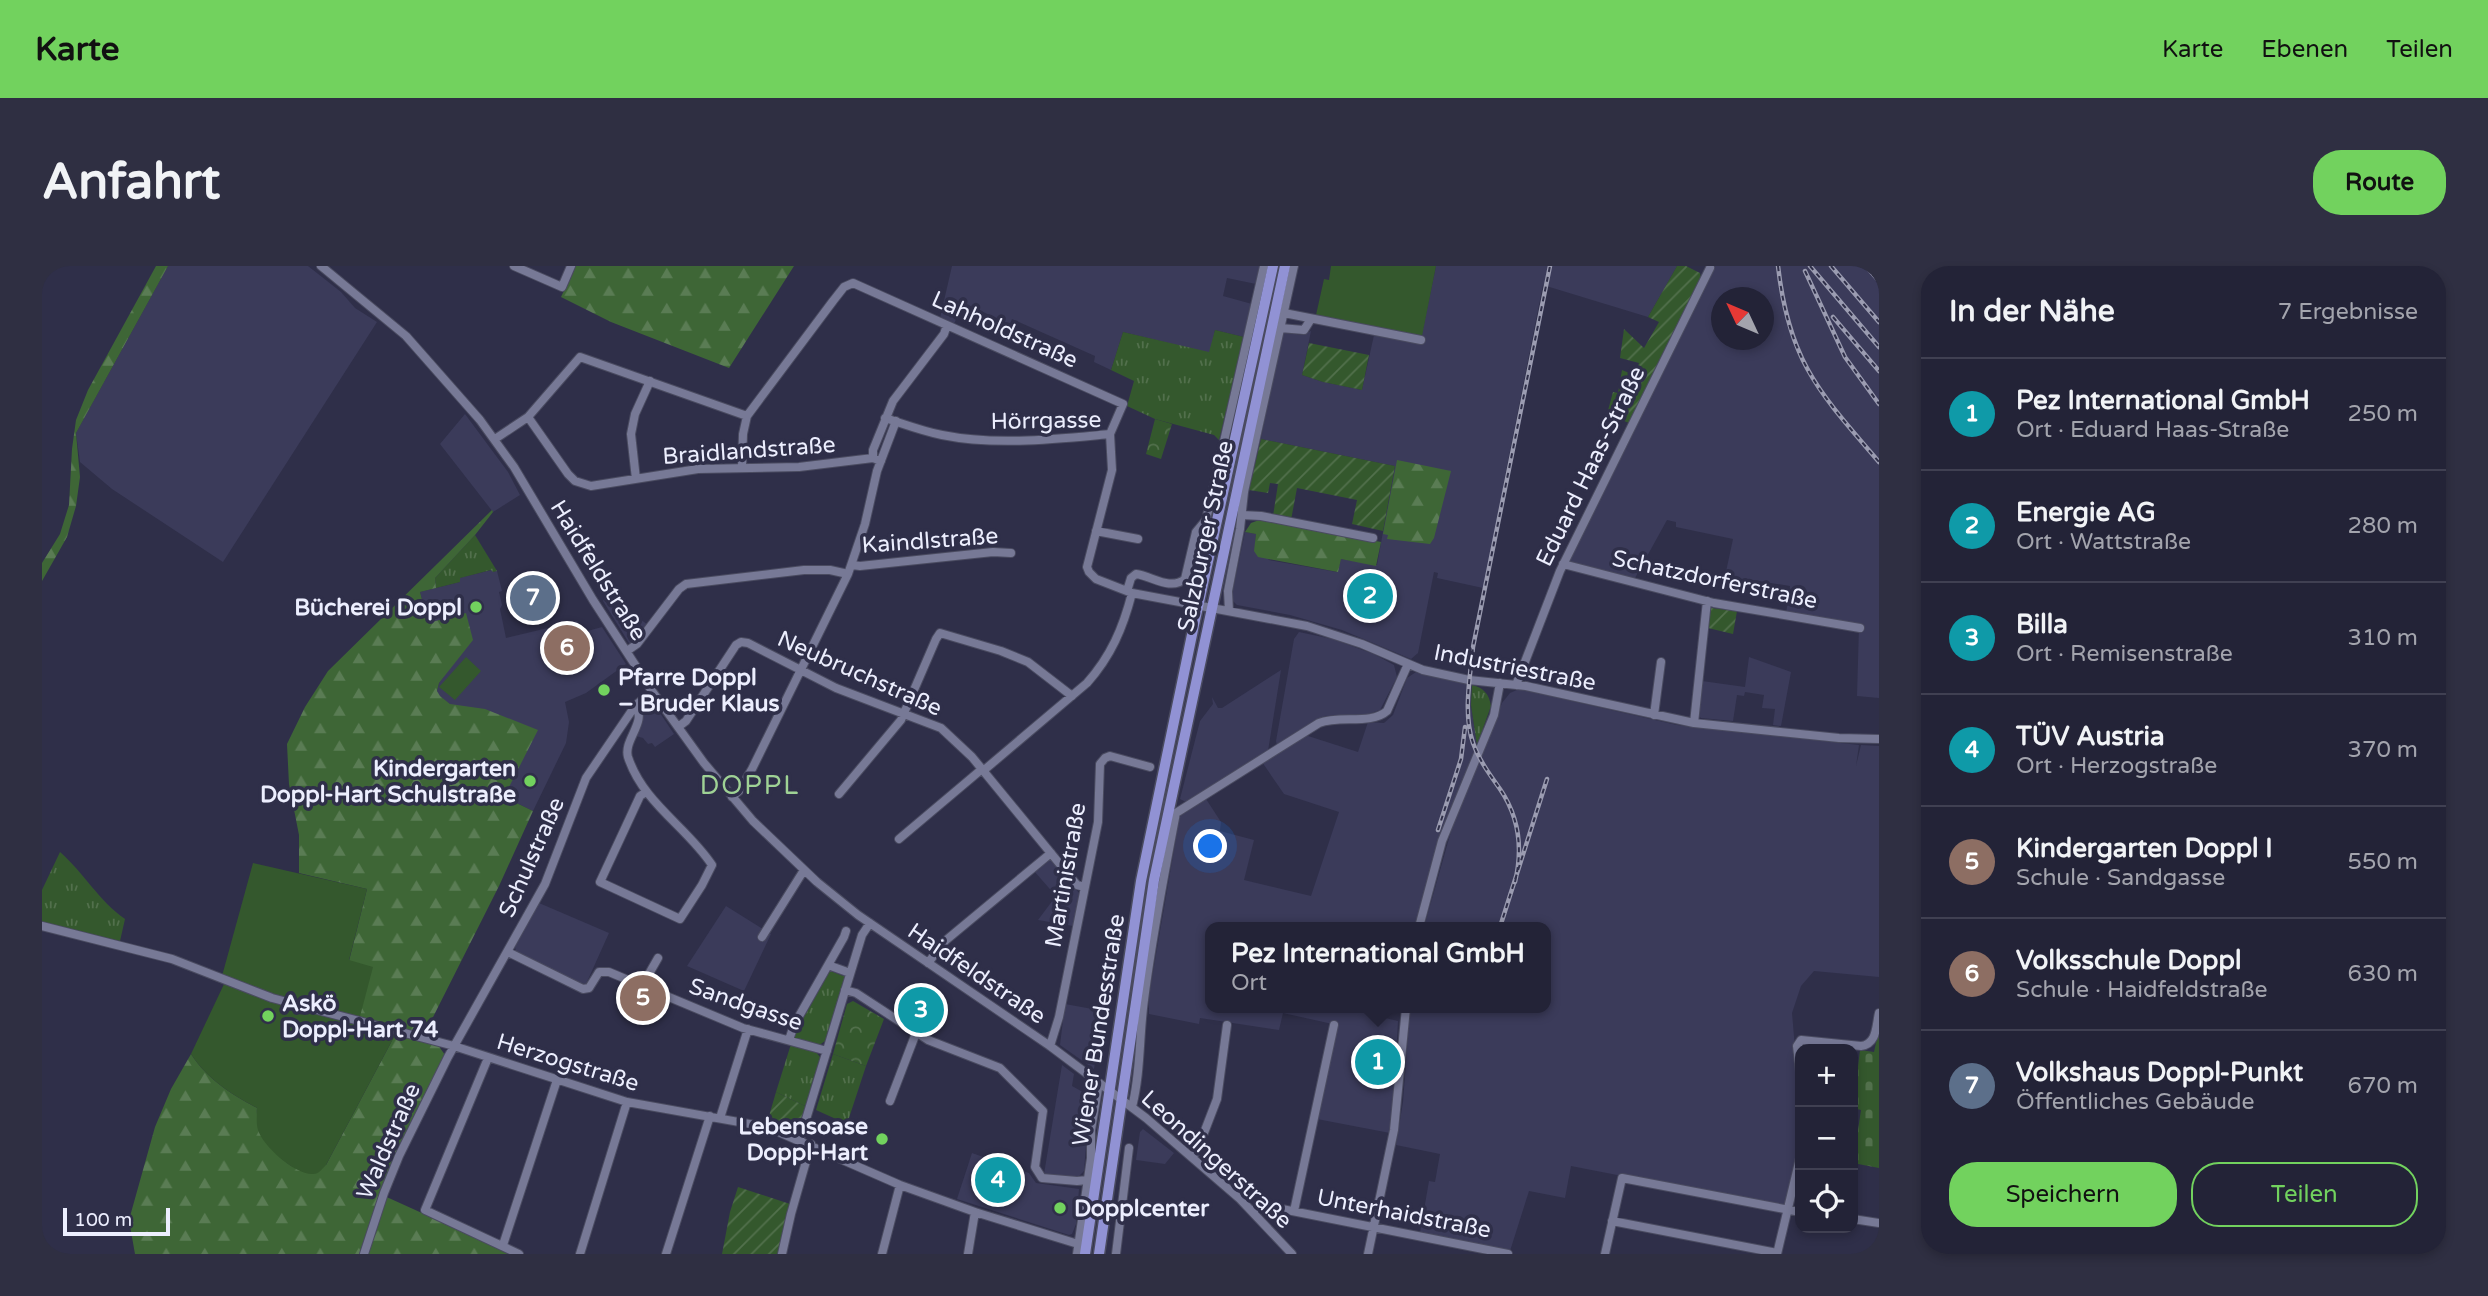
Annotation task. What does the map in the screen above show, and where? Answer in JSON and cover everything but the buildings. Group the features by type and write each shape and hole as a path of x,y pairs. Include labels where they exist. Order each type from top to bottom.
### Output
{"main road":[{"name":"Salzburger Straße","path":"1155,812 1273,266"},
{"name":"Salzburger Straße","path":"1172,814 1211,608 1284,266"},
{"name":"Wiener Bundesstraße","path":"1099,1254 1141,881 1155,812"},
{"name":"Wiener Bundesstraße","path":"1086,1254 1115,1095 1131,1030 1143,949 1172,814"}],"street":[{"name":"Haidfeldstraße","path":"321,266 406,336 495,439 652,691 732,797 832,895 1050,1046 1115,1095"},
{"path":"514,266 562,287 571,266"},
{"name":"Salzburger Straße","path":"1129,592 1130,578 1136,574 1171,584 1182,582 1188,572 1196,532 1206,520 1264,266"},
{"name":"Salzburger Straße","path":"1228,611 1228,591 1244,492 1294,266"},
{"name":"Eduard Haas-Straße","path":"1516,685 1563,564 1710,268"},
{"name":"Lahholdstraße","path":"742,467 744,425 747,416 833,301 849,284 858,284 1123,404 1110,434"},
{"path":"1284,313 1421,340"},
{"path":"1280,328 1304,330 1311,319"},
{"path":"877,459 873,450 898,392 944,334 947,325"},
{"path":"495,439 528,417 580,357 747,416"},
{"path":"636,479 631,434 635,414 650,381"},
{"name":"Braidlandstraße","path":"528,417 576,481 591,486 698,468 799,467 877,459"},
{"name":"Hörrgasse","path":"885,418 941,435 981,440 1110,434 1112,470 1087,567 1092,576 1129,592"},
{"path":"732,797 739,791 752,769 852,565 877,459 896,421"},
{"name":"Salzburger Straße","path":"1242,515 1261,516 1373,538"},
{"path":"1096,531 1138,539"},
{"name":"Kaindlstraße","path":"852,565 993,552 1011,553"},
{"name":"Schatzdorferstraße","path":"1563,564 1707,601 1860,628"},
{"name":"Kaindlstraße","path":"627,651 637,644 679,589 686,584 804,570 830,570 848,574"},
{"path":"899,839 1094,676 1110,654 1125,620 1129,592 1329,632 1408,664"},
{"path":"1694,723 1707,601"},
{"path":"839,794 894,730 904,714 940,633 1028,662 1072,696"},
{"name":"Neubruchstraße","path":"678,727 685,721 738,643 748,643 850,694 941,729 983,770 1077,885 1085,887"},
{"path":"1654,715 1661,662"},
{"name":"Industriestraße","path":"1172,814 1319,723 1339,718 1381,716 1387,711 1408,664 1469,680 1516,685 1694,723 1839,738 1879,739"},
{"path":"1420,922 1442,841 1494,715 1500,683"},
{"name":"Schulstraße","path":"454,1046 553,867 586,778 635,706 652,691"},
{"path":"635,706 639,717 627,752 646,792 712,865 711,871 680,919 600,882 640,796 646,792"},
{"name":"Martinistraße","path":"1050,1046 1058,1024 1097,822 1102,760 1110,756 1150,767"},
{"name":"Wiener Bundesstraße","path":"1132,1107 1139,1075 1143,1017 1172,814"},
{"path":"928,963 945,942 1051,853"},
{"path":"762,937 804,870"},
{"path":"800,1139 862,935 870,923"},
{"name":"Herzogstraße","path":"42,926 172,960 272,998 454,1046 627,1102 767,1127 800,1139 900,1185 1078,1244"},
{"path":"789,1040 794,1025 846,931"},
{"name":"Sandgasse","path":"508,952 583,989 589,988 603,970 748,1029 827,1051"},
{"path":"642,986 658,958"},
{"path":"828,965 850,973"},
{"path":"845,990 856,993 928,1041 1000,1068 1040,1107 1044,1116 1035,1167 1039,1175 1042,1178 1088,1180"},
{"path":"1368,1254 1394,1130 1406,1013"},
{"path":"1858,1045 1866,1046 1873,1040 1879,1013"},
{"name":"Wiener Bundesstraße","path":"1131,1030 1143,1017"},
{"path":"1192,1157 1197,1151 1217,1099 1227,1025"},
{"path":"1294,1211 1334,1025"},
{"path":"720,1118 748,1029"},
{"path":"890,1101 916,1032"},
{"path":"1798,1044 1801,1040 1844,1044"},
{"name":"Waldstraße","path":"364,1254 399,1156 454,1046"},
{"path":"488,1058 425,1210 519,1254"},
{"path":"503,1245 557,1080"},
{"name":"Wiener Bundesstraße","path":"1077,1254 1099,1083"},
{"name":"Leondingerstraße","path":"1115,1095 1252,1210 1288,1253"},
{"path":"580,1254 627,1102"},
{"path":"666,1254 710,1116"},
{"path":"782,1254 811,1144"},
{"path":"1116,1254 1129,1147"},
{"path":"1612,1221 1777,1254 1797,1170"},
{"path":"1605,1254 1622,1178 1795,1211"},
{"path":"882,1254 900,1185"},
{"name":"Unterhaidstraße","path":"1252,1210 1263,1206 1294,1211 1508,1254"},
{"path":"968,1254 975,1212"},
{"path":"1858,1220 1879,1223"}],"shaded area":[{"path":"168,266 308,266 341,292 355,308 377,322 223,562 112,489 80,462 76,433"},
{"path":"952,266 1260,266 1256,284 1227,278 1223,296 1252,304 1244,337 1215,330 1210,353 1123,332 1111,370 1094,362 1095,356 1012,319 1010,324 963,303 954,324 940,318"},
{"path":"1436,266 1677,266 1648,317 1543,285 1504,481 1501,511 1483,588 1437,578 1438,573 1434,572 1418,653 1411,659 1342,630 1290,615 1237,605 1231,599 1245,532 1256,534 1255,544 1269,560 1337,572 1341,559 1377,565 1395,466 1261,439 1272,381 1284,332 1301,335 1311,331 1302,375 1362,390 1374,335 1420,343"},
{"path":"1712,266 1879,266 1879,698 1857,696 1859,626 1786,614 1790,586 1746,579 1738,585 1724,581 1733,539 1676,527 1676,522 1667,520 1635,578 1574,564 1569,559"},
{"path":"465,414 508,472 520,495 493,512 440,444"},
{"path":"497,571 502,591 499,592 502,605 500,609 506,638 577,621 584,632 602,627 626,664 586,693 565,702 569,722 566,743 533,811 504,797 450,704 439,696 439,683 472,639 428,623 420,592 460,582 459,578"},
{"path":"607,594 648,625 635,642 629,643 603,601"},
{"path":"1299,632 1332,639 1374,654 1394,665 1397,677 1380,710 1365,715 1324,716 1277,746 1294,639"},
{"path":"1749,657 1791,672 1781,726 1773,725 1775,709 1762,708 1764,695 1745,692 1744,696 1737,695 1733,721 1701,718 1698,715 1702,681 1745,687"},
{"path":"1281,670 1268,751 1186,802 1180,799 1200,721 1213,704 1212,697 1218,708 1222,708"},
{"path":"1416,672 1472,685 1471,705 1477,745 1439,840 1416,922 1205,922 1205,1013 1283,1013 1279,1030 1200,1018 1199,1024 1149,1014 1149,995 1180,815 1206,799 1221,822 1220,831 1254,840 1244,880 1311,896 1339,812 1284,794 1262,762 1305,735 1358,752 1368,722 1384,723 1393,715 1407,678"},
{"path":"1519,689 1677,725 1859,745 1856,766 1861,745 1879,746 1879,977 1814,971 1801,986 1792,1013 1795,1048 1795,1166 1786,1206 1571,1166 1565,1198 1529,1191 1510,1251 1420,1233 1429,1181 1435,1182 1440,1154 1396,1145 1403,1102 1410,1013 1551,1013 1551,922 1425,922 1452,828 1502,703 1510,693"},
{"path":"649,701 654,704 674,734 655,747 636,736 642,706"},
{"path":"1051,858 1079,893 1073,926 1038,920 1056,896 1034,871"},
{"path":"539,903 609,933 586,984 516,951 515,947"},
{"path":"726,906 771,934 744,991 687,966"},
{"path":"1065,1004 1109,1012 1104,1047 1096,1055 1094,1069 1060,1045"},
{"path":"1283,1013 1364,1013 1398,1021 1390,1133 1317,1119 1337,1025"},
{"path":"1062,1065 1074,1074 1072,1086 1090,1096 1084,1171 1078,1177 1044,1174"},
{"path":"1143,1129 1174,1153 1165,1164 1136,1160 1140,1132"},
{"path":"972,1153 1029,1173 1036,1183 1079,1189 1076,1224 1072,1234 957,1199"}],"green space":[{"path":"156,266 168,266 76,433 80,477 76,506 67,537 42,581 42,563 60,534 69,505 76,420 88,390"},
{"path":"576,266 794,266 729,368 611,322 561,297"},
{"path":"1331,266 1436,266 1422,336 1316,315 1324,279 1329,280"},
{"path":"1677,266 1686,266 1700,273 1701,279 1629,423 1607,414 1613,392 1618,393 1622,370 1634,375 1639,363 1620,358 1624,329 1644,348 1659,322 1648,317"},
{"path":"1215,330 1244,337 1219,440 1214,435 1155,419 1127,406 1134,381 1111,370 1123,332 1209,352"},
{"path":"1309,343 1369,355 1362,390 1302,375"},
{"path":"1155,419 1172,424 1161,459 1146,454"},
{"path":"1261,439 1395,466 1383,531 1352,524 1357,500 1297,488 1291,520 1273,516 1278,484 1270,483 1268,493 1249,490"},
{"path":"1397,460 1451,471 1434,538 1430,544 1387,539 1388,535 1383,534"},
{"path":"492,510 475,535 435,578 436,588 420,592 428,623 466,613 473,640 439,683 437,691 440,696 450,704 485,709 538,730 504,797 533,811 499,886 424,1035 359,1019 349,961 367,889 299,873 299,835 289,784 287,744 305,707 328,671"},
{"path":"1262,519 1381,542 1376,566 1341,559 1338,572 1258,557 1254,551 1256,534 1245,532 1251,523"},
{"path":"475,535 497,571 460,578 460,582 436,588 435,578"},
{"path":"1711,608 1737,611 1733,634 1708,628"},
{"path":"466,657 481,671 455,700 439,687"},
{"path":"1472,685 1485,692 1491,706 1477,745 1471,705"},
{"path":"60,852 107,904 125,919 120,941 42,923 42,890"},
{"name":"Askö Doppl-Hart 74","path":"253,863 367,889 349,960 373,967 358,1024 395,1035 326,1165 315,1174 298,1170 273,1151 258,1130 257,1108 220,1085 204,1071 191,1054 225,982 273,996 222,976"},
{"path":"830,971 846,977 825,1041 818,1046 796,1039 796,1027"},
{"path":"853,1001 884,1019 866,1066 833,1054 847,1004"},
{"path":"1879,1029 1879,1168 1858,1164 1860,1050 1874,1052"},
{"path":"395,1035 438,1045 445,1055 394,1157 380,1194 512,1254 135,1254 129,1220 155,1127 171,1089 191,1054 204,1071 220,1085 257,1108 259,1126 267,1142 286,1162 293,1167 326,1165"},
{"path":"791,1044 815,1051 820,1057 807,1107 776,1092"},
{"path":"833,1054 866,1066 847,1124 816,1110"},
{"path":"776,1092 807,1107 798,1130 791,1132 767,1123"},
{"path":"738,1187 790,1204 778,1254 722,1254"}],"railway":[{"path":"1515,882 1519,857 1515,822 1506,800 1473,743 1468,720 1468,695 1473,647 1550,266"},
{"path":"1778,266 1790,327 1810,374 1839,415 1879,462"},
{"path":"1810,266 1879,347"},
{"path":"1831,266 1879,322"},
{"path":"1866,266 1879,281"},
{"path":"1805,271 1845,357 1879,404"},
{"path":"1833,317 1879,371"},
{"path":"1438,830 1461,759 1465,727"},
{"path":"1502,922 1547,779"}],"place":[{"name":"Energie AG","path":"1370,596"},
{"name":"Volkshaus Doppl-Punkt","path":"533,598"},
{"name":"Bücherei Doppl","path":"476,607"},
{"name":"Volksschule Doppl","path":"567,648"},
{"name":"Pfarre Doppl – Bruder Klaus","path":"604,690"},
{"name":"Kindergarten Doppl-Hart Schulstraße","path":"530,781"},
{"name":"Kindergarten Doppl I","path":"643,998"},
{"name":"Billa","path":"921,1010"},
{"name":"Askö Doppl-Hart 74","path":"268,1016"},
{"name":"Pez International GmbH","path":"1378,1062"},
{"name":"Lebensoase Doppl-Hart","path":"882,1139"},
{"name":"TÜV Austria","path":"998,1180"},
{"name":"Dopplcenter","path":"1060,1208"}],"district":[{"name":"DOPPL","path":"750,785"}]}
